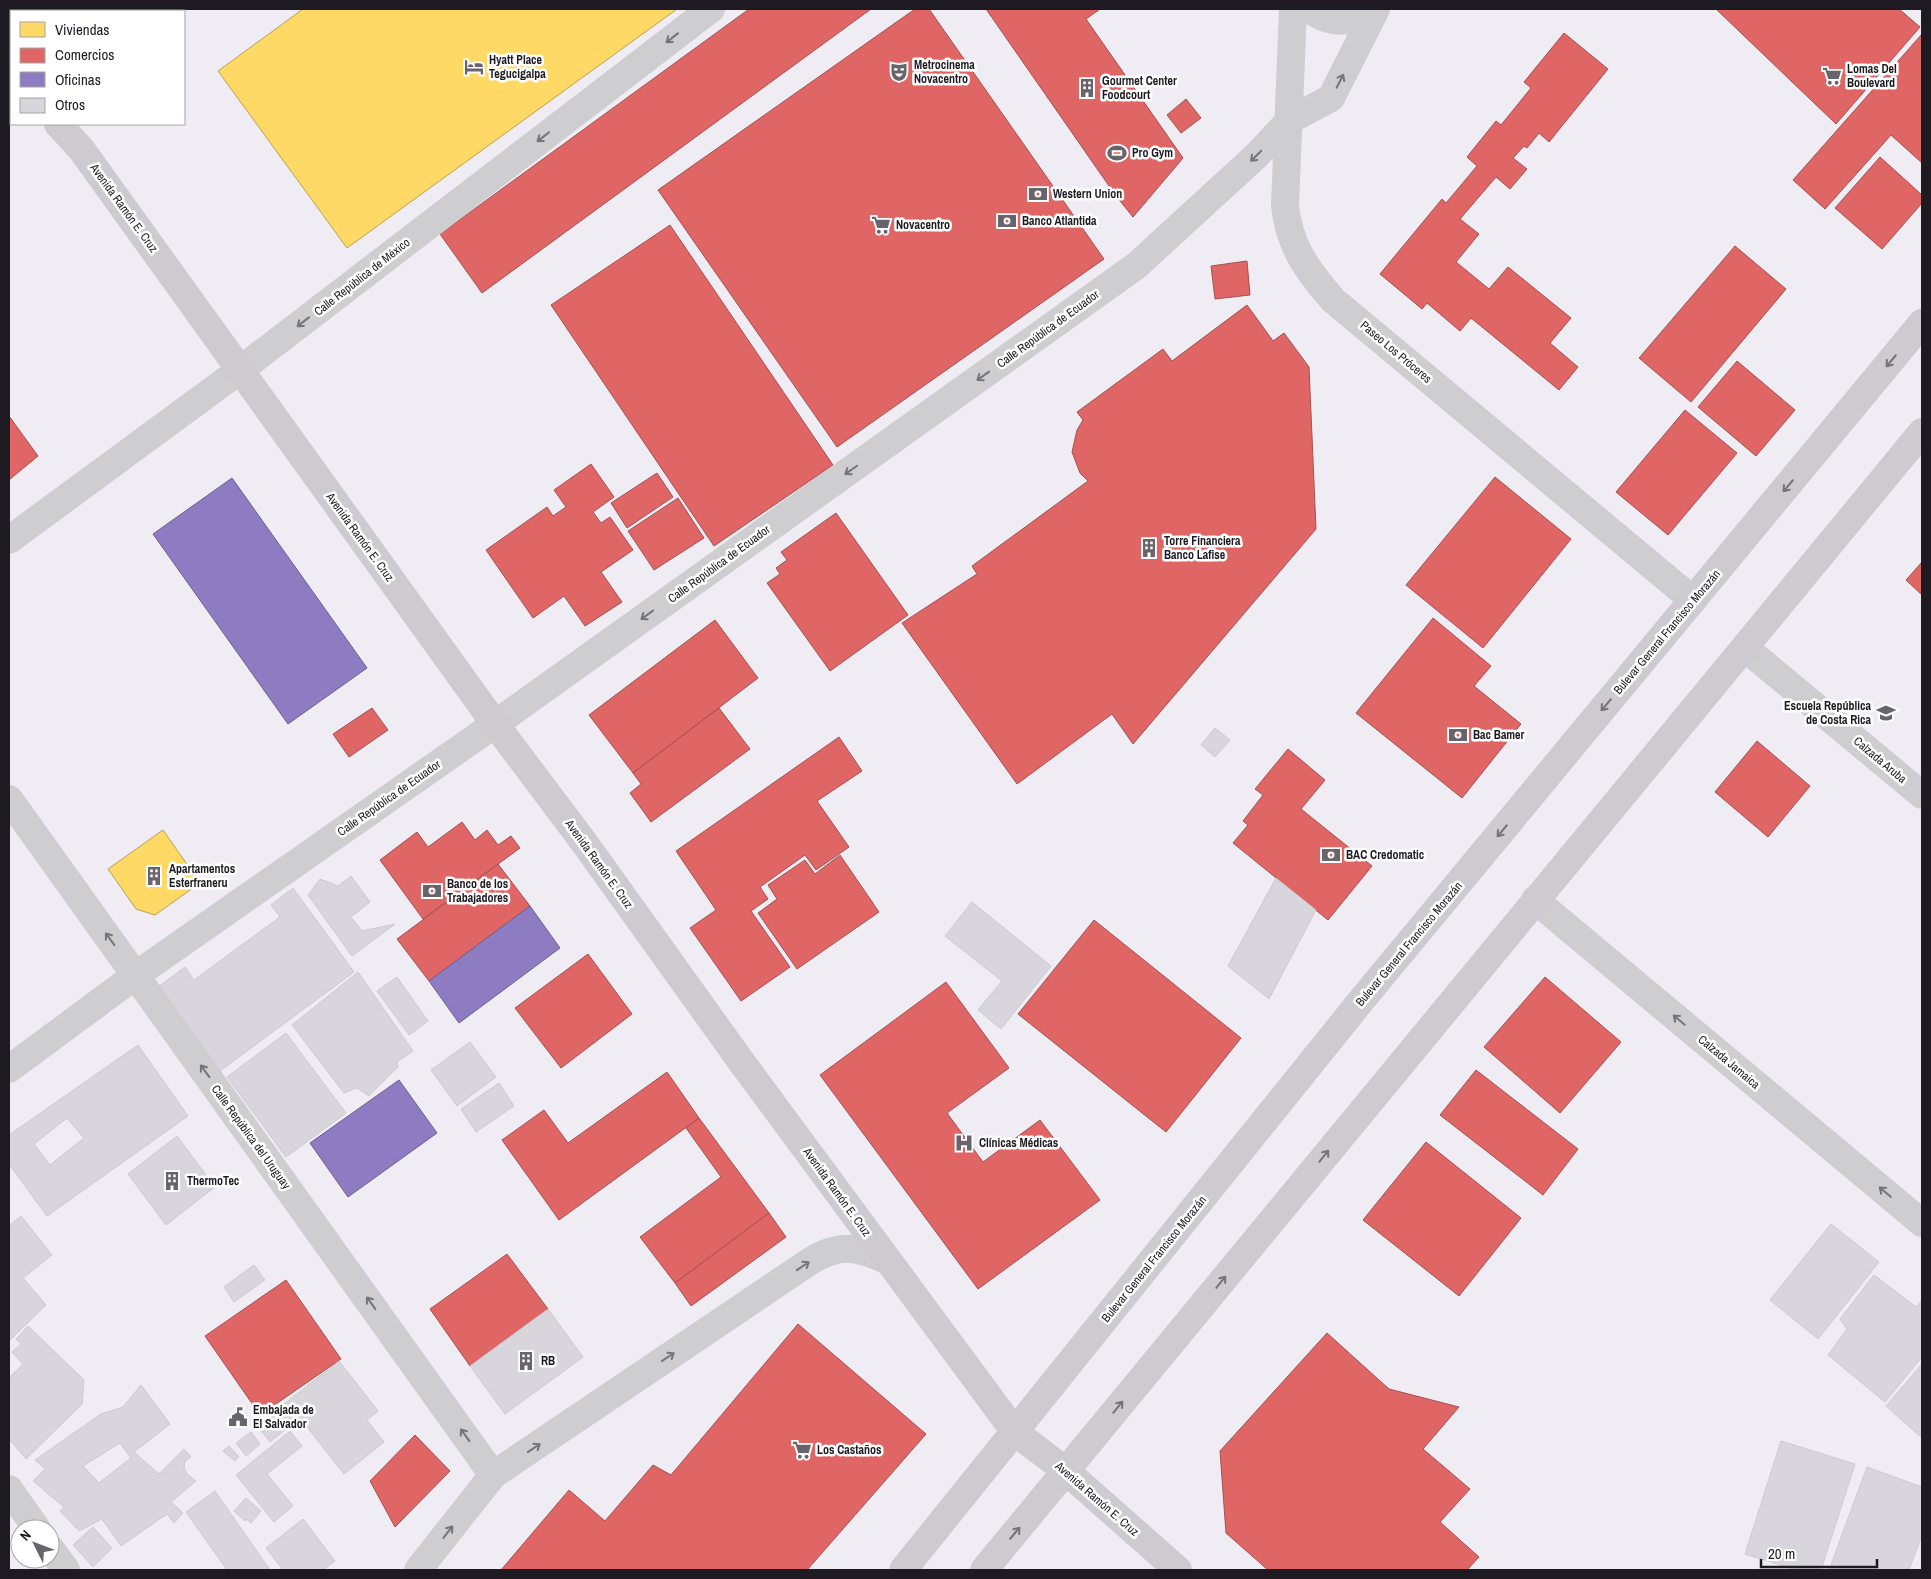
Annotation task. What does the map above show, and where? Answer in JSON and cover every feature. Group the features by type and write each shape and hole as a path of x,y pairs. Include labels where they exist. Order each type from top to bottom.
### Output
{"main road":[{"name":"Avenida Ramón E. Cruz","path":"59,125 81,149 495,724 583,841 888,1261 1015,1432 1066,1471 1178,1570"},
{"path":"63,125 81,149"},
{"path":"70,125 81,149"},
{"name":"Bulevar General Francisco Morazán","path":"903,1570 1360,1002 1922,323"},
{"path":"984,1570 1922,432"}],"street":[{"name":"Calle República de México","path":"9,540 240,370 711,9"},
{"name":"Paseo Los Próceres","path":"1292,9 1290,120 1285,205 1287,227 1305,267 1332,300 1693,600"},
{"path":"1310,9 1317,15 1332,20 1349,21 1365,16 1375,9"},
{"name":"Calle República de Ecuador","path":"9,1069 136,975 495,724 1136,266 1256,156 1290,120 1331,98 1375,9"},
{"name":"Calzada Aruba","path":"1745,648 1922,795"},
{"name":"Calle República del Uruguay","path":"9,799 493,1475"},
{"name":"Calzada Jamaica","path":"1535,900 1922,1223"},
{"path":"418,1570 493,1475 816,1257 830,1251 851,1248 888,1261"},
{"path":"9,1489 30,1519"}],"building: Viviendas":[{"path":"303,9 677,9 347,248 218,71"},
{"name":"Apartamentos Esterfraneru","path":"163,830 200,883 155,915 136,909 108,869"}],"building: Comercios":[{"path":"749,9 871,9 482,293 440,234"},
{"name":"Novacentro","path":"915,9 929,9 1104,259 837,447 658,190"},
{"name":"Gourmet Center Foodcourt","path":"986,9 1100,9 1086,19 1183,158 1133,217 1116,196"},
{"name":"Lomas Del Boulevard","path":"1716,9 1899,9 1920,27 1836,124"},
{"path":"1564,33 1608,69 1549,142 1539,133 1527,148 1524,146 1513,158 1527,169 1510,189 1496,177 1460,219 1479,234 1456,262 1489,289 1508,267 1571,318 1550,343 1578,367 1559,390 1471,318 1460,331 1427,303 1422,309 1380,274 1442,199 1446,203 1477,166 1467,157 1496,121 1501,125 1531,88 1524,82"},
{"path":"1922,34 1922,163 1891,135 1825,209 1793,180"},
{"path":"1186,99 1201,118 1181,133 1167,115"},
{"path":"1880,157 1922,195 1922,203 1882,249 1835,208"},
{"path":"670,225 833,465 714,546 551,305"},
{"path":"1735,246 1786,289 1691,402 1639,358"},
{"path":"1247,261 1250,295 1215,299 1211,266"},
{"name":"Torre Financiera Banco Lafise","path":"1247,305 1273,341 1284,333 1309,367 1316,529 1133,744 1112,714 1017,784 902,623 977,574 972,566 1088,481 1080,473 1072,452 1077,430 1083,420 1077,412 1163,349 1172,361"},
{"path":"1737,361 1795,410 1756,456 1698,407"},
{"path":"1685,410 1737,453 1668,535 1616,492"},
{"path":"9,416 38,456 9,480"},
{"path":"591,464 614,497 593,512 601,523 610,517 633,550 601,572 622,602 585,626 564,596 533,618 486,550 547,507 553,516 566,507 554,490"},
{"path":"657,473 673,497 627,528 611,503"},
{"path":"1495,477 1571,539 1483,648 1406,585"},
{"path":"678,498 704,538 654,570 628,531"},
{"path":"836,513 908,615 830,671 767,583 780,574 776,568 787,560 781,552"},
{"path":"1922,562 1922,595 1906,580"},
{"path":"1433,618 1491,666 1474,686 1521,724 1462,798 1356,713"},
{"path":"715,620 758,678 633,773 589,715"},
{"path":"372,708 388,730 349,757 333,734"},
{"path":"719,708 750,749 651,822 630,793 641,784 633,773"},
{"path":"839,737 862,771 817,801 849,847 816,870 805,855 760,887 768,899 751,911 790,967 741,1001 690,928 716,910 676,851"},
{"path":"1757,741 1810,786 1768,837 1715,792"},
{"path":"1288,749 1325,780 1301,809 1372,866 1328,920 1233,843 1248,825 1243,821 1263,795 1255,789"},
{"name":"Banco de los Trabajadores","path":"462,822 475,840 487,830 498,845 511,836 520,848 423,919 380,860 417,832 428,847"},
{"path":"840,855 879,912 797,969 758,913 777,899 768,885 805,860 815,874"},
{"path":"498,864 530,906 429,981 397,939"},
{"path":"1094,920 1241,1038 1166,1132 1018,1014"},
{"path":"588,954 632,1014 561,1068 515,1008"},
{"path":"1545,977 1621,1042 1560,1113 1484,1047"},
{"path":"946,982 1009,1068 947,1113 983,1162 1040,1120 1100,1200 978,1289 820,1075"},
{"path":"1476,1070 1578,1149 1543,1195 1440,1115"},
{"path":"667,1072 699,1118 559,1220 502,1140 544,1110 568,1143"},
{"path":"699,1118 769,1213 675,1283 640,1237 721,1177 686,1128"},
{"path":"1426,1142 1521,1218 1459,1296 1363,1220"},
{"path":"769,1213 786,1237 691,1306 675,1283"},
{"path":"507,1254 548,1309 470,1366 430,1309"},
{"path":"286,1280 341,1359 260,1415 205,1336"},
{"name":"Los Castaños","path":"798,1324 926,1434 807,1570 501,1570 569,1490 605,1521 653,1465 671,1475"},
{"path":"1327,1333 1389,1389 1459,1407 1423,1449 1470,1489 1440,1522 1479,1557 1467,1570 1268,1570 1226,1533 1220,1451"},
{"path":"415,1435 450,1471 395,1527 370,1481"}],"building: Oficinas":[{"path":"232,478 367,668 288,724 153,534"},
{"path":"530,906 560,948 459,1023 429,981"},
{"path":"399,1080 437,1133 348,1197 310,1143"}],"building: Otros":[{"path":"1215,728 1230,740 1215,757 1201,745"},
{"path":"351,876 370,902 351,917 362,931 395,924 352,956 308,895 320,879 338,886"},
{"path":"1276,878 1316,910 1269,999 1228,966"},
{"path":"293,888 354,972 220,1071 158,987 185,967 194,980 280,917 271,905"},
{"path":"972,902 1051,966 1001,1029 978,1010 1002,981 945,936"},
{"path":"358,972 413,1051 397,1062 398,1067 369,1096 357,1088 344,1093 292,1025"},
{"path":"397,977 428,1021 409,1035 377,991"},
{"path":"286,1033 346,1113 286,1157 227,1077"},
{"path":"470,1042 496,1077 457,1106 431,1070"},
{"path":"138,1045 188,1116 47,1216 9,1164 9,1135","holes":["67,1118 84,1138 50,1165 34,1144"]},
{"path":"499,1083 514,1106 476,1132 461,1109"},
{"name":"ThermoTec","path":"177,1136 215,1187 166,1225 128,1174"},
{"path":"21,1216 52,1255 23,1278 46,1305 9,1341 9,1226"},
{"path":"1831,1224 1879,1262 1818,1339 1770,1300"},
{"path":"254,1265 265,1280 234,1302 224,1287"},
{"path":"1874,1275 1916,1307 1922,1300 1922,1357 1885,1402 1828,1355 1847,1329 1840,1319"},
{"name":"RB","path":"548,1309 583,1357 505,1414 470,1366"},
{"path":"28,1326 84,1380 82,1404 26,1459 9,1439 9,1378 23,1364 12,1352 21,1344 16,1339"},
{"path":"339,1361 378,1411 367,1420 384,1442 344,1474 300,1418 270,1442 257,1425"},
{"path":"1922,1364 1922,1438 1886,1406"},
{"path":"141,1385 170,1424 134,1452 159,1474 184,1449 191,1457 185,1461 184,1467 187,1474 196,1481 171,1502 183,1513 174,1523 167,1514 121,1546 102,1519 79,1531 60,1511 64,1507 33,1481 45,1469 35,1460 101,1414 123,1407","holes":["120,1443 131,1458 99,1483 83,1466"]},
{"path":"290,1431 302,1446 267,1474 293,1506 274,1522 236,1475"},
{"path":"251,1432 260,1444 246,1456 236,1443"},
{"path":"1781,1441 1855,1464 1821,1570 1797,1570 1745,1554"},
{"path":"229,1446 239,1457 235,1461 223,1451"},
{"path":"1867,1467 1922,1487 1922,1535 1909,1570 1829,1570"},
{"path":"215,1491 270,1570 227,1570 186,1512"},
{"path":"246,1498 261,1511 251,1523 246,1519 245,1521 234,1511"},
{"path":"303,1519 335,1561 323,1570 283,1570 266,1548"},
{"path":"93,1527 112,1548 93,1567 73,1545"}],"place":[{"name":"Hyatt Place Tegucigalpa","path":"474,67"},
{"name":"Metrocinema Novacentro","path":"899,72"},
{"name":"Lomas Del Boulevard","path":"1832,76"},
{"name":"Gourmet Center Foodcourt","path":"1087,88"},
{"name":"Pro Gym","path":"1117,153"},
{"name":"Western Union","path":"1038,194"},
{"name":"Banco Atlantida","path":"1007,221"},
{"name":"Novacentro","path":"881,225"},
{"name":"Torre Financiera Banco Lafise","path":"1149,548"},
{"name":"Escuela República de Costa Rica","path":"1886,713"},
{"name":"Bac Bamer","path":"1458,735"},
{"name":"BAC Credomatic","path":"1331,855"},
{"name":"Apartamentos Esterfraneru","path":"154,876"},
{"name":"Banco de los Trabajadores","path":"432,891"},
{"name":"Clínicas Médicas","path":"964,1143"},
{"name":"ThermoTec","path":"172,1181"},
{"name":"RB","path":"526,1361"},
{"name":"Embajada de El Salvador","path":"238,1417"},
{"name":"Los Castaños","path":"802,1450"}]}
